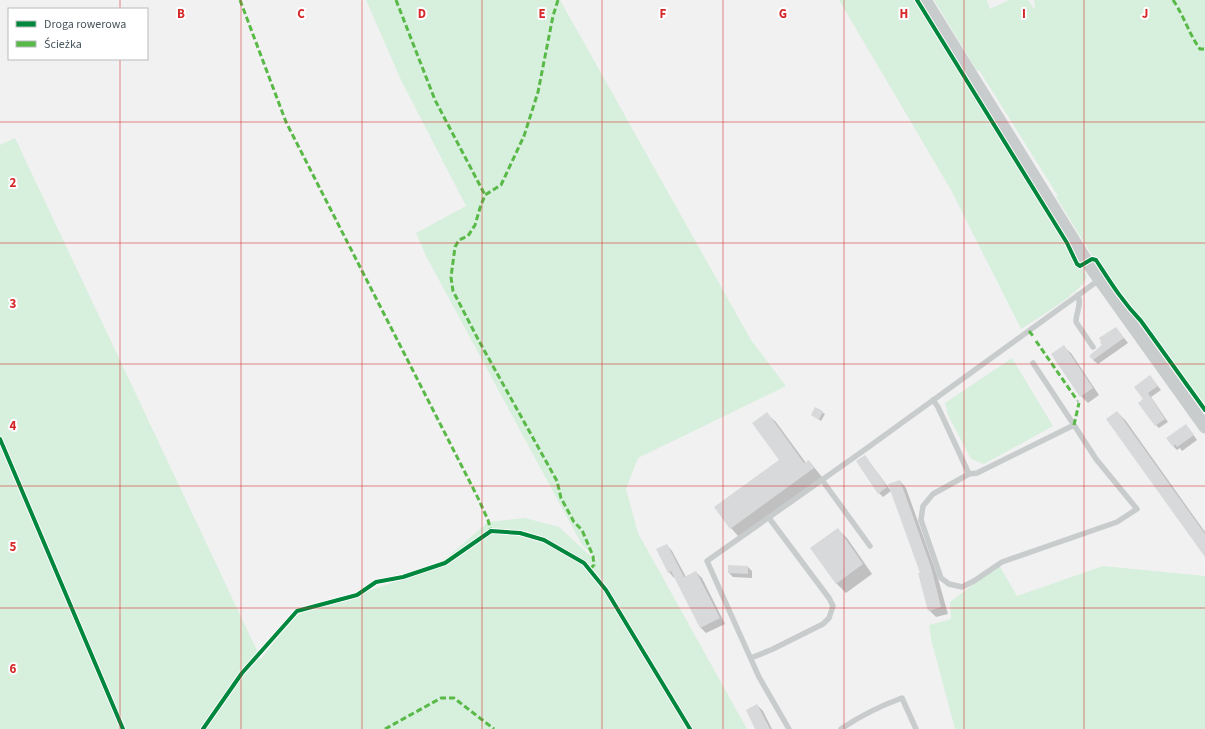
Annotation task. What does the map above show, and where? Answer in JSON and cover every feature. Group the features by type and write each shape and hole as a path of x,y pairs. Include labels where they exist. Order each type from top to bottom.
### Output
{"street":[{"path":"925,0 1099,280 1205,427"}],"lane":[{"path":"788,729 759,677 707,561 1099,280"},
{"path":"1078,295 1080,301 1076,322 1093,347"},
{"path":"1033,363 1074,425 1096,460 1137,509 1117,522 1002,562 974,581 962,587 949,584 941,578 921,520 923,506 933,494 969,474 977,473 1074,425"},
{"path":"933,400 938,407 969,474"},
{"path":"0,439 123,729"},
{"path":"822,480 870,546"},
{"path":"751,658 824,624 830,618 833,606 829,598 769,518"},
{"path":"203,729 242,673 297,611 357,595 376,582 403,577 445,563 491,531 520,533 544,540 584,563 606,590 690,729"},
{"path":"841,729 856,719 902,698 916,729"}],"green space":[{"path":"366,0 560,0 751,340 786,386 638,458 626,489 638,533 747,729 0,729 0,145 15,138 261,659 293,617 319,603 361,593 434,569 488,522 525,518 559,527 595,560 597,559 582,545 426,256 416,233 466,206 401,80"},
{"path":"839,0 915,0 1066,245 1075,265 1082,268 1087,276 1077,290 1021,329 951,190"},
{"path":"934,0 987,0 990,9 1009,0 1028,0 1035,10 1034,0 1205,0 1205,407 1144,321 1130,308 1097,259 1093,257 1056,197 1058,196 979,70 977,71"},
{"path":"1012,358 1053,426 984,464 971,459 948,415 945,403"},
{"path":"999,565 1017,596 1103,566 1205,576 1205,729 955,729 931,639 929,625 951,619 950,602"}],"building":[{"path":"1116,327 1124,338 1093,360 1089,356 1102,345 1099,338"},
{"path":"1064,345 1093,388 1080,397 1051,354"},
{"path":"1150,375 1158,386 1148,393 1165,419 1155,426 1138,403 1143,399 1134,387"},
{"path":"815,407 823,411 819,420 811,415"},
{"path":"1117,411 1205,534 1205,557 1106,419"},
{"path":"767,412 804,463 809,460 814,468 730,529 714,507 779,460 752,423"},
{"path":"1186,424 1194,435 1177,447 1175,444 1172,446 1166,438"},
{"path":"865,455 887,487 878,494 856,461"},
{"path":"900,480 931,567 941,607 928,611 918,573 920,573 888,484"},
{"path":"838,528 863,564 836,584 810,548"},
{"path":"667,544 684,577 696,571 720,618 700,628 671,571 668,573 656,549"},
{"path":"728,565 748,566 748,574 728,573"},
{"path":"757,704 770,729 755,729 746,710"}],"marked path":[{"path":"240,0 286,122 477,496 488,520 491,531"},
{"path":"396,0 435,100 485,195"},
{"path":"558,0 553,16 538,92 524,136 501,185 485,195 475,225 468,236 459,240 455,247 451,277 453,291 479,341 557,481 561,498 574,522 582,530 593,556 594,565 590,569"},
{"path":"1173,0 1196,43 1200,49 1205,49"},
{"path":"1029,331 1033,336"},
{"path":"1036,341 1077,400"},
{"path":"1074,425 1079,403"},
{"path":"385,729 441,698 454,698 494,729"}],"cycle path":[{"path":"917,0 1067,243 1077,264 1080,266 1092,259 1096,260 1117,292 1141,321 1205,410"},
{"path":"0,439 123,729"},
{"path":"203,729 242,673 297,611 357,595 376,582 403,577 445,563 491,531 520,533 544,540 584,563 606,590 690,729"}]}
